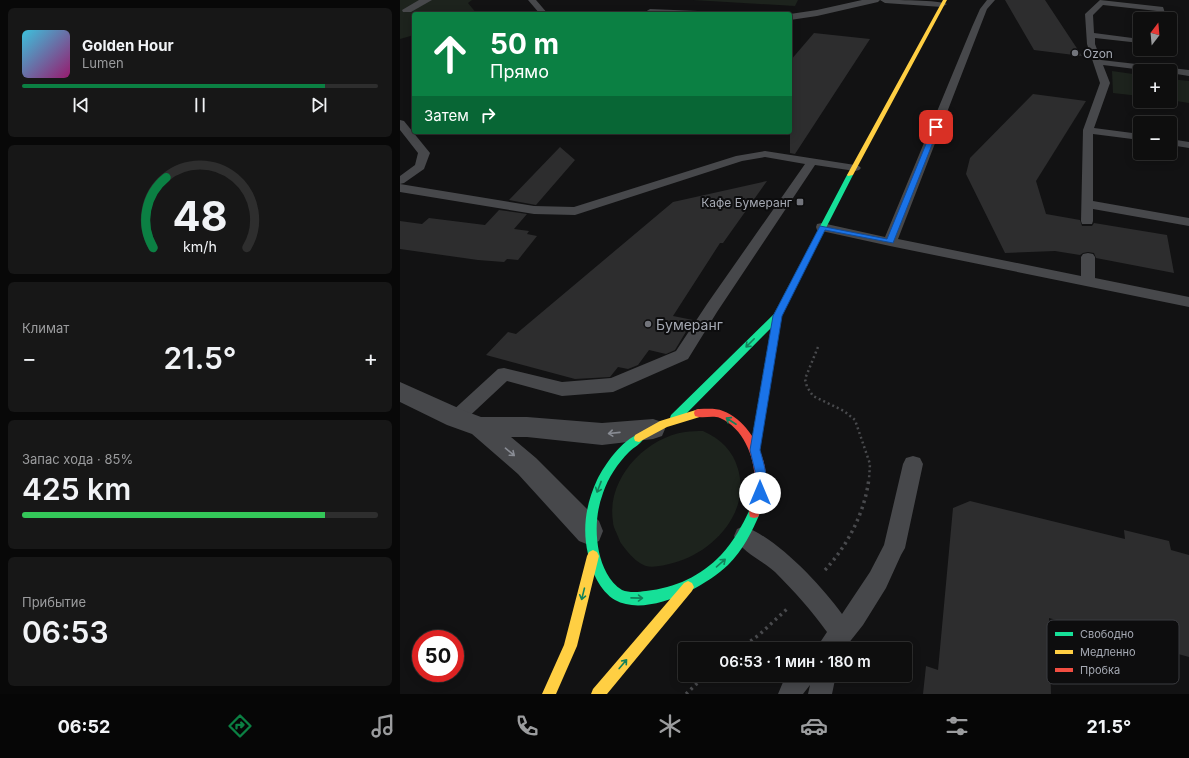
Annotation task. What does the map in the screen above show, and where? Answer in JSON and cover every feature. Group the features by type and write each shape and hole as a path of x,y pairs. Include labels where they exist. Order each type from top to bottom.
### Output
{"main road":[{"path":"755,450 777,316 822,227 943,2"},
{"path":"675,418 777,316"},
{"path":"699,413 720,414 733,421 745,433 755,450 760,471 760,493 754,516 744,536 730,555 711,572 689,586 664,595 639,600 622,597 603,580 593,556 589,531 592,506 601,482 614,461 632,442 675,418 699,413"},
{"path":"548,694 570,646 593,556"},
{"path":"598,694 689,586"}],"street":[{"path":"402,11 427,0"},
{"path":"792,17 817,13 875,0"},
{"path":"885,0 943,2"},
{"path":"400,391 456,418 481,427 527,427 602,434 653,429"},
{"path":"481,427 527,466 589,531"}],"lane":[{"path":"532,0 542,12"},
{"path":"890,242 976,27 984,9 991,0"},
{"path":"1087,221 1088,130 1106,83 1091,44 1089,14 1102,2 1160,9 1161,12"},
{"path":"1091,35 1133,40"},
{"path":"1098,62 1189,73"},
{"path":"400,123 424,153 420,167 400,181"},
{"path":"1088,130 1133,137"},
{"path":"1177,143 1189,145"},
{"path":"400,188 534,210 575,211 740,158 765,154 855,168"},
{"path":"456,418 504,374 562,389 612,385 682,355 712,308 812,162"},
{"path":"1087,204 1189,222"},
{"path":"822,227 1189,302"},
{"path":"1088,257 1088,281"},
{"path":"834,642 854,618 878,580 894,548 913,464"},
{"path":"744,536 781,562 820,603 831,642"},
{"path":"790,694 796,682"},
{"path":"820,694 823,682"}],"path":[{"path":"749,642 760,634 807,590 836,558 856,524 867,495 870,464 855,420 844,411 813,396 807,388 805,379 818,347"},
{"path":"686,694 699,682"}],"shaded area":[{"path":"400,0 472,0 468,3 475,12 412,12 412,36 400,39"},
{"path":"693,0 798,0 795,6"},
{"path":"1112,71 1133,74 1133,95 1113,93"},
{"path":"1177,80 1189,81 1189,103 1177,101"},
{"path":"703,431 721,442 729,451 736,463 741,485 739,501 733,515 725,529 714,540 688,558 660,566 649,567 643,565 633,558 623,546 614,528 612,506 622,476 631,463 656,443 670,436 685,432"}],"building":[{"path":"1005,0 1045,0 1082,56 1034,50"},
{"path":"814,33 870,39 795,154 790,153 790,134 792,134 792,59"},
{"path":"1033,94 1086,101 1036,181 1046,214 1080,220 1082,226 1092,226 1094,223 1167,235 1174,273 1096,258 1094,253 1088,252 1080,255 1055,251 1005,253 966,174 970,158"},
{"path":"560,147 575,160 536,205 509,200"},
{"path":"767,181 723,243 720,243 673,316 693,320 675,350 666,354 649,350 638,365 628,369 618,367 610,377 575,379 486,355 508,332 516,334 673,202"},
{"path":"499,210 527,214 514,229 529,231 527,234 537,236 518,260 507,259 504,262 478,260 400,249 400,221 422,224 429,218 485,225"},
{"path":"970,501 1125,539 1124,530 1169,541 1171,550 1189,555 1189,657 1179,654 1179,620 1056,620 1049,618 1049,620 1047,620 1047,684 1051,684 1051,694 923,694 926,666 938,670 953,508"}],"traffic: fast":[{"path":"755,450 777,316 850,175"},
{"path":"675,418 777,316"},
{"path":"639,438 625,449 604,476 592,509 590,526 591,543 595,560 604,580 614,592 624,597 633,598 661,596 695,582 711,572 725,560 747,530 754,513"}],"traffic: slow":[{"path":"850,175 945,0"},
{"path":"639,438 664,424 699,413"},
{"path":"549,694 570,646 593,556"},
{"path":"598,694 688,587"}],"traffic: jam":[{"path":"699,413 721,414 735,423 747,437 758,462 761,475 760,492 754,513"}],"place":[{"name":"Ozon","path":"1075,53"},
{"name":"Кафе Бумеранг","path":"800,202"},
{"name":"Бумеранг","path":"648,324"}],"route":[{"path":"760,493 760,471 755,450 777,316 822,227 890,242 936,127"}]}
